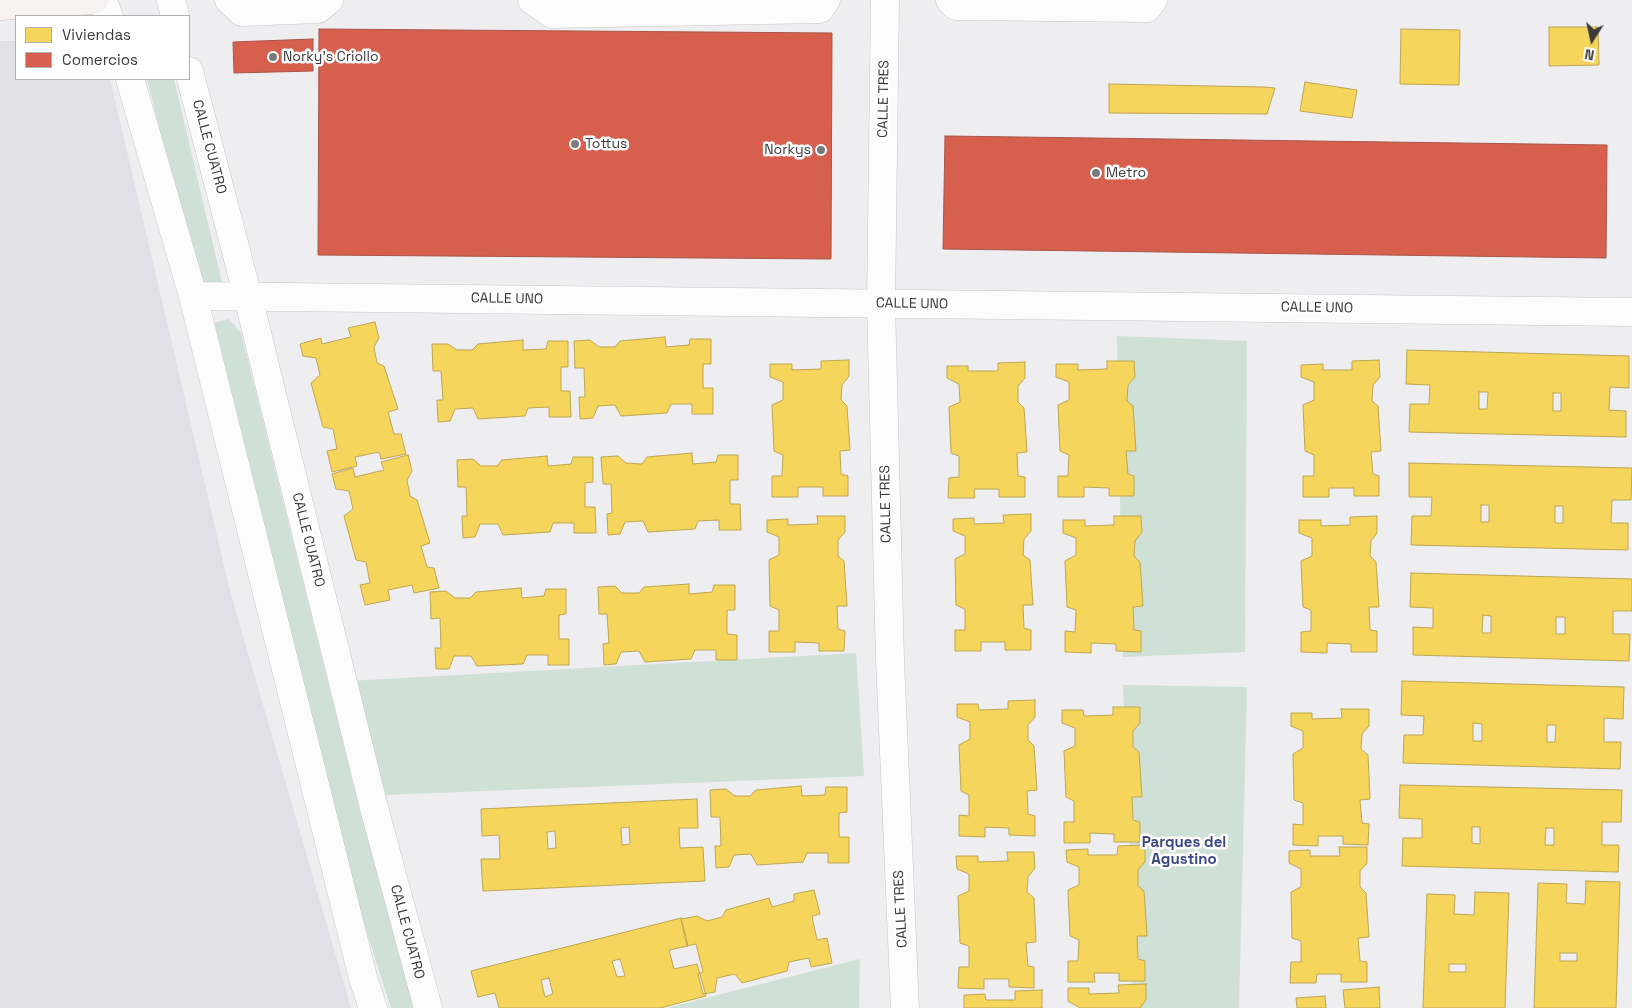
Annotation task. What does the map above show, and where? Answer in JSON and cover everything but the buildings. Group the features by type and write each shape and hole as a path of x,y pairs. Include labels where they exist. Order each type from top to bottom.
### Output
{"main road":[{"path":"0,6 94,0"}],"street":[{"path":"102,0 109,15"},
{"path":"170,0 175,15"},
{"path":"230,0 242,12 318,9 329,0"},
{"path":"532,0 552,14 820,9 826,0"},
{"name":"CALLE TRES","path":"885,0 881,303 890,659 905,1008"},
{"path":"950,0 956,6 1148,8 1153,0"},
{"name":"CALLE CUATRO","path":"190,75 248,296 373,804 428,1008"},
{"path":"130,80 193,296 363,978 373,1008"},
{"name":"CALLE UNO","path":"193,296 1632,312"}],"shaded area":[{"path":"0,41 15,41 15,80 110,80 230,591 351,1008 0,1008"},
{"path":"147,80 174,80 222,283 208,288 197,278"},
{"path":"229,319 241,333 353,782 419,1008 391,1008 360,911 324,778 214,323"},
{"path":"1117,336 1247,341 1245,652 1123,657"},
{"path":"856,653 864,776 384,795 349,681"},
{"path":"1123,685 1247,687 1239,1008 1132,1008 1130,853"},
{"path":"860,959 859,1008 667,1008"}],"place":[{"name":"Norky's Criollo","path":"273,57"},
{"name":"Tottus","path":"575,144"},
{"name":"Norkys","path":"821,150"},
{"name":"Metro","path":"1096,173"}],"district":[{"name":"Parques del Agustino","path":"1184,852"}]}
